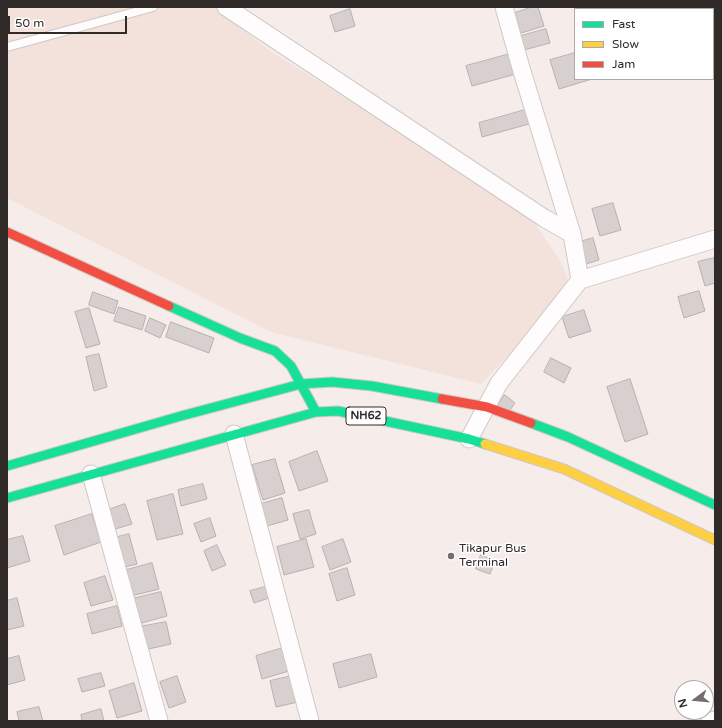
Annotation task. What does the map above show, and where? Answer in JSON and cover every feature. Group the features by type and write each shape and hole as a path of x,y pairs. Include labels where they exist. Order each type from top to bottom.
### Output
{"main road":[{"path":"7,232 240,338 275,351 291,366 316,412"},
{"path":"7,466 181,416 300,384 332,382 372,386 487,407 568,437 715,505"},
{"name":"NH62","path":"7,498 316,412 338,411 469,439 564,469 715,540"}],"street":[{"path":"226,7 544,218 572,234"},
{"path":"504,7 521,68 572,234 580,280"},
{"path":"469,439 499,383 580,280 715,239"},
{"path":"234,434 310,721"},
{"path":"90,474 159,721"},
{"path":"710,721 715,720"}],"lane":[{"path":"7,47 154,7"}],"shaded area":[{"path":"7,7 214,7 270,51 525,209 561,262 572,290 481,384 271,332 7,198"}],"building":[{"path":"532,7 538,7 544,26 518,34 512,14"},
{"path":"350,9 355,26 335,32 330,16"},
{"path":"546,29 550,43 524,50 521,36"},
{"path":"574,53 574,80 589,80 559,89 550,60"},
{"path":"510,54 516,74 472,86 466,66"},
{"path":"525,110 529,124 482,137 479,123"},
{"path":"613,203 621,230 600,236 592,209"},
{"path":"593,238 599,260 586,264 580,242"},
{"path":"714,258 715,283 705,286 698,262"},
{"path":"699,291 705,311 684,318 678,297"},
{"path":"93,292 118,301 114,314 89,305"},
{"path":"119,307 146,316 142,330 114,321"},
{"path":"89,308 100,344 86,348 75,312"},
{"path":"584,310 591,331 569,338 562,317"},
{"path":"150,318 166,325 160,338 145,331"},
{"path":"171,322 214,338 209,353 166,337"},
{"path":"99,354 107,387 94,391 86,357"},
{"path":"551,358 571,368 564,383 544,372"},
{"path":"630,379 648,434 625,442 607,387"},
{"path":"505,395 515,403 505,417 494,410"},
{"path":"317,451 328,481 299,491 289,462"},
{"path":"275,459 285,493 263,500 252,465"},
{"path":"203,484 207,499 181,506 178,490"},
{"path":"173,494 183,534 157,540 147,501"},
{"path":"282,498 288,520 267,526 261,504"},
{"path":"125,504 132,524 112,530 105,511"},
{"path":"309,510 316,534 300,539 293,514"},
{"path":"92,514 101,542 64,555 55,526"},
{"path":"210,518 216,536 201,542 194,524"},
{"path":"129,534 137,564 121,568 114,538"},
{"path":"23,536 30,561 7,568 7,540"},
{"path":"306,539 314,567 284,575 277,547"},
{"path":"343,539 351,562 330,570 322,547"},
{"path":"217,545 226,565 212,571 204,551"},
{"path":"481,555 495,561 490,574 476,569"},
{"path":"152,563 159,589 131,596 123,571"},
{"path":"347,568 355,595 337,601 329,574"},
{"path":"105,576 113,600 91,606 84,583"},
{"path":"269,586 272,597 254,603 250,591"},
{"path":"161,592 167,616 138,624 132,599"},
{"path":"17,598 24,626 7,630 7,601"},
{"path":"117,606 122,626 92,634 87,614"},
{"path":"166,622 171,644 144,650 139,627"},
{"path":"283,648 289,671 262,679 256,656"},
{"path":"371,654 377,677 339,688 333,664"},
{"path":"19,656 25,680 7,685 7,659"},
{"path":"101,673 105,686 82,692 78,679"},
{"path":"177,676 186,702 169,708 160,682"},
{"path":"292,676 298,702 276,707 270,681"},
{"path":"134,683 142,711 117,718 109,691"},
{"path":"39,707 43,721 19,721 17,712"},
{"path":"101,709 104,721 82,721 81,715"}],"traffic: fast":[{"path":"169,306 240,338 275,351 291,366 316,412"},
{"path":"7,466 181,416 301,384 332,382 372,386 442,399"},
{"path":"7,498 316,412 338,411 469,439 485,444"},
{"path":"531,423 568,437 715,505"}],"traffic: slow":[{"path":"485,444 564,469 715,540"}],"traffic: jam":[{"path":"7,232 169,306"},
{"path":"442,399 487,407 531,423"}],"place":[{"name":"Tikapur Bus Terminal","path":"451,556"}]}
